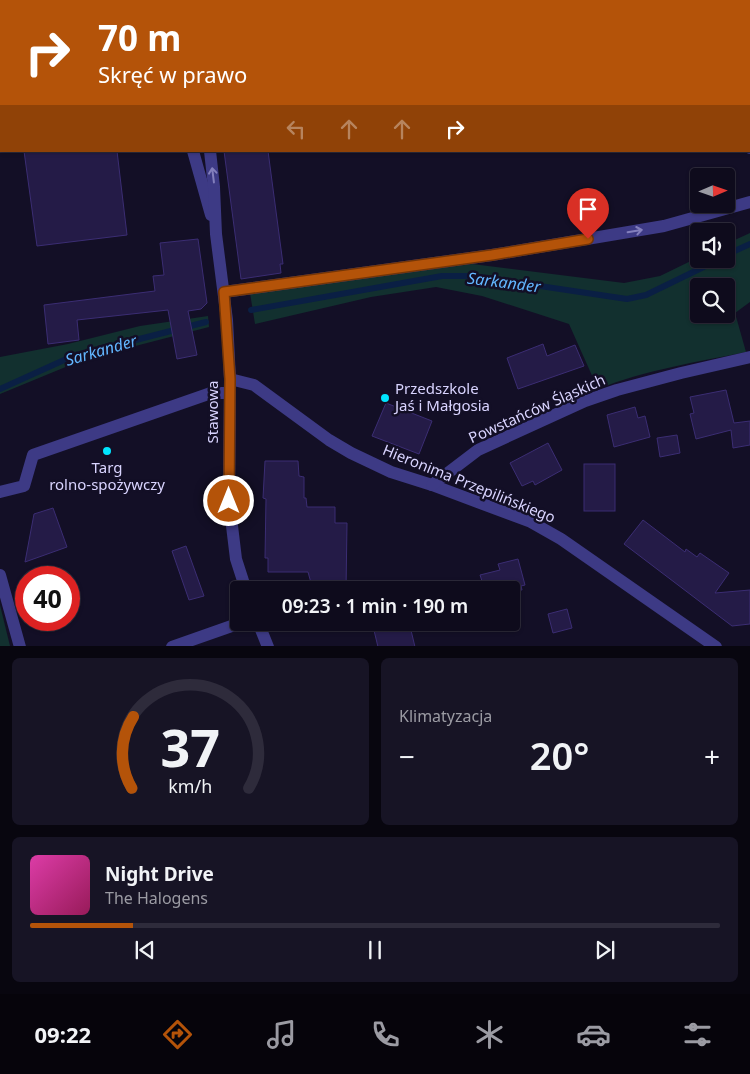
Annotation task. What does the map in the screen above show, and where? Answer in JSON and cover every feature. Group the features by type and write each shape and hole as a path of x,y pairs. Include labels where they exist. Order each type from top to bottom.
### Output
{"street":[{"name":"Stawowa","path":"192,152 216,234"},
{"name":"Stawowa","path":"210,152 216,234 224,292 230,379 229,501 236,559 243,581"},
{"path":"224,292 492,255 664,226 750,202"},
{"name":"Powstańców Śląskich","path":"432,485 478,450 586,401 617,390 750,357"},
{"name":"Hieronima Przepilińskiego","path":"230,379 254,385 329,440 351,453 391,472 432,485 531,522 561,539 716,646"},
{"path":"0,492 24,486 33,456 211,393 230,393"},
{"path":"0,575 20,646"},
{"path":"172,646 230,626"},
{"path":"262,631 268,646"}],"green space":[{"path":"750,233 750,302 735,313 746,352 653,372 598,389 569,324 482,296 436,287 371,297 255,324 250,293 472,264 624,283 660,276 690,261 690,268 735,268 735,240"},
{"path":"208,316 209,327 85,359 0,394 0,357 68,344 140,326"},
{"path":"0,605 10,646 0,646"}],"building":[{"path":"24,152 117,152 127,235 37,246"},
{"path":"224,152 268,152 283,264 280,264 281,273 241,279"},
{"path":"198,239 207,303 201,309 188,311 197,355 177,359 168,310 77,320 79,340 48,344 44,305 155,291 153,276 164,275 160,243"},
{"path":"543,344 547,356 575,345 584,366 518,389 507,358"},
{"path":"726,390 734,423 750,421 750,445 733,448 731,430 696,439 690,414 694,413 690,397"},
{"path":"386,403 432,421 419,454 372,436"},
{"path":"635,407 638,418 645,416 650,437 614,447 607,415"},
{"path":"677,435 680,453 660,457 657,438"},
{"path":"548,443 562,470 535,485 533,481 522,486 510,463"},
{"path":"265,461 298,461 299,476 304,477 304,498 306,498 307,507 335,507 335,523 347,523 346,581 310,581 308,572 268,572 268,558 265,558 266,499 263,498"},
{"path":"584,464 615,464 615,511 584,511"},
{"path":"53,508 67,547 25,562 34,514"},
{"path":"643,520 685,552 686,549 697,557 700,553 729,573 715,593 750,590 750,624 732,626 624,544"},
{"path":"186,546 204,596 189,600 172,551"},
{"path":"518,559 525,585 521,586 522,590 520,590 520,581 482,581 480,575 500,570 498,564"},
{"path":"567,609 572,628 553,633 548,614"},
{"path":"374,631 411,631 415,646 378,646"}],"waterway":[{"name":"Sarkander","path":"735,251 750,244"},
{"name":"Sarkander","path":"251,310 442,276 473,276 627,299 646,295 702,268"},
{"name":"Sarkander","path":"0,389 73,356 206,322"}],"place":[{"name":"Przedszkole Jaś i Małgosia","path":"385,398"},
{"name":"Targ rolno-spożywczy","path":"107,451"}],"route":[{"path":"229,501 230,379 224,292 492,255 588,239"}]}
